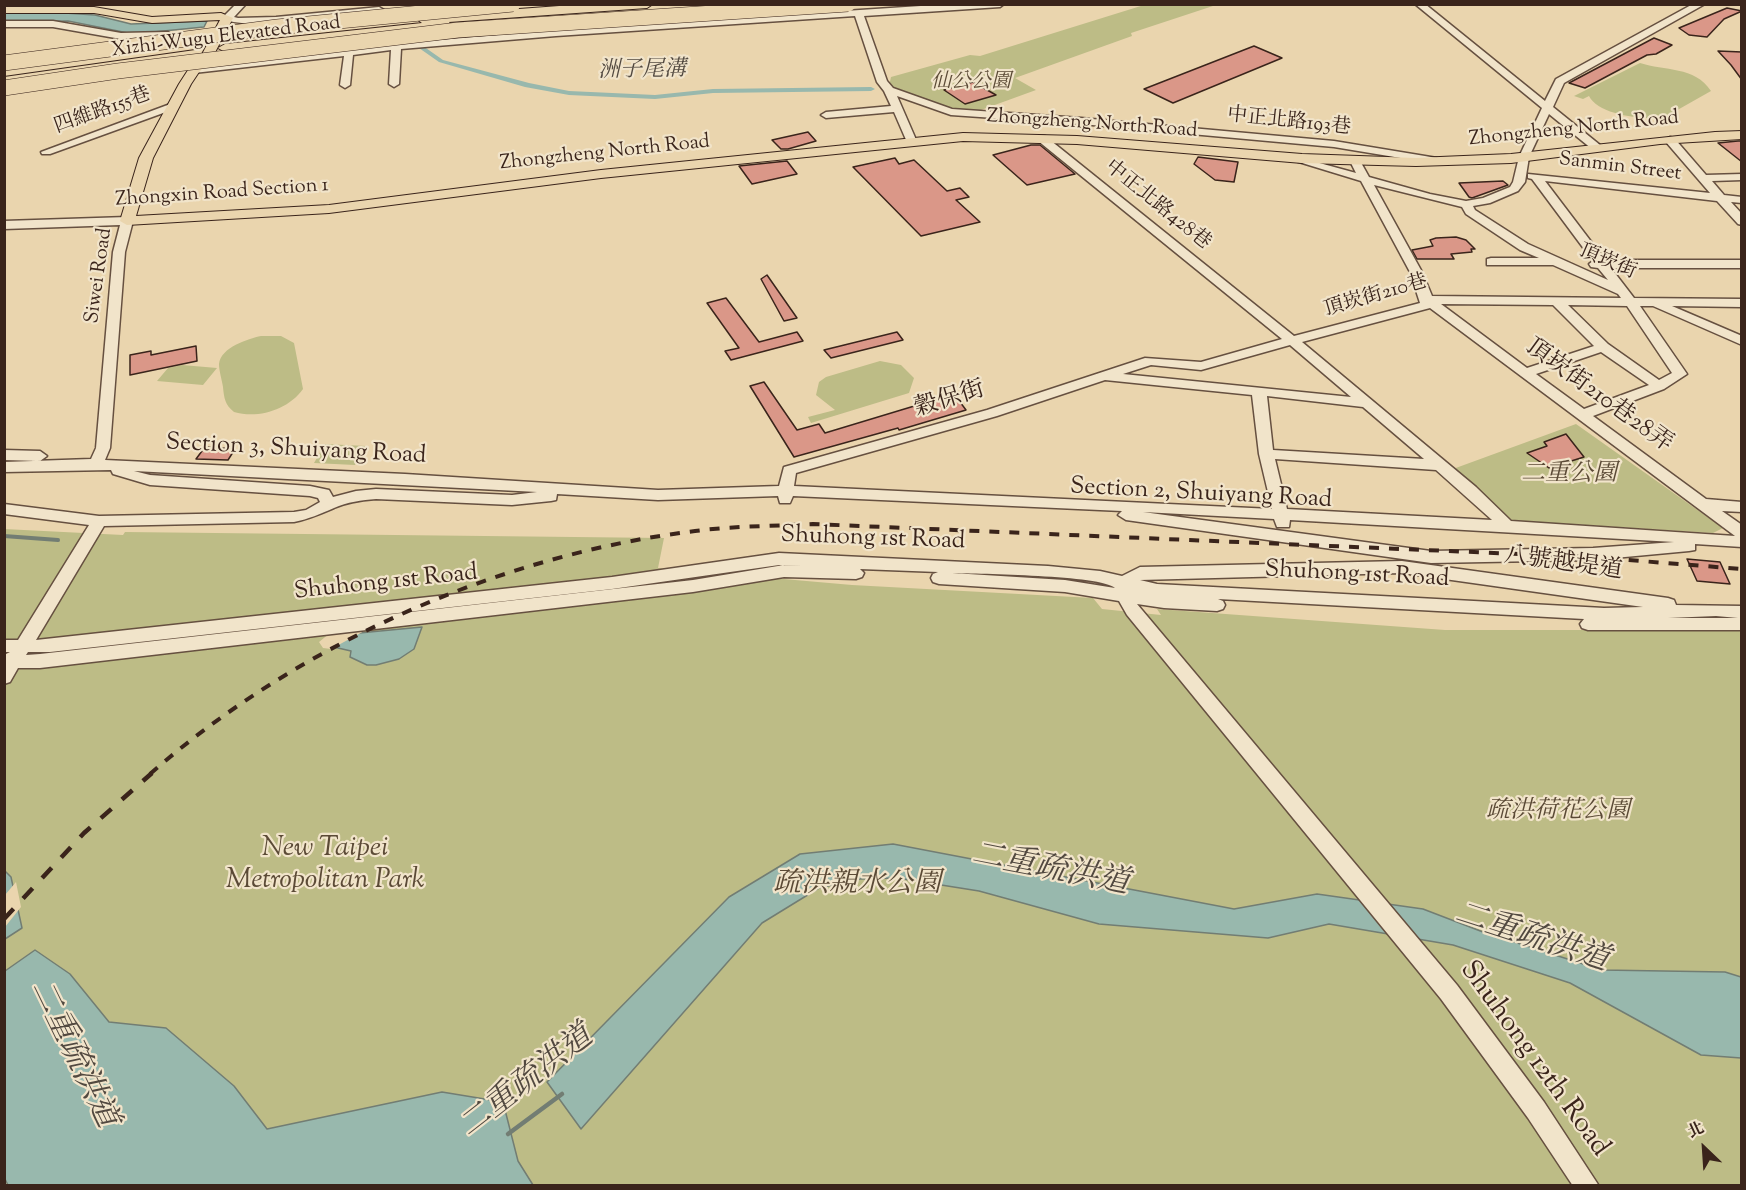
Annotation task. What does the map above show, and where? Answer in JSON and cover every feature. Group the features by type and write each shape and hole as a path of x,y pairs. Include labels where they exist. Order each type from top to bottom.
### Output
{"highway":[{"name":"Xizhi-Wugu Elevated Road","path":"4,63 266,28 513,4"},
{"path":"4,72 403,21 647,4"},
{"path":"227,45 463,23 745,4"},
{"name":"Xizhi-Wugu Elevated Road","path":"4,88 153,66 458,30 854,9"},
{"path":"4,79 189,50"}],"main road":[{"path":"4,10 94,10 152,20 227,13"},
{"name":"Siwei Road","path":"194,70 193,63 210,31 227,13"},
{"name":"Siwei Road","path":"127,221 143,164 194,70 204,62 227,13"},
{"name":"Zhongzheng North Road","path":"442,192 660,167 996,136 1294,159 1437,161 1524,157 1596,147 1742,135"},
{"name":"Zhongxin Road Section 1","path":"127,221 329,208 442,192"}],"street":[{"path":"227,13 242,4"},
{"path":"227,13 250,4"},
{"path":"227,13 234,21 261,20 445,4"},
{"path":"194,70 349,52 556,33 854,9 1000,4"},
{"path":"1419,4 1596,147"},
{"path":"1522,175 1524,157 1560,81 1701,4"},
{"path":"854,9 881,79 889,90 912,142"},
{"path":"4,24 53,24 121,36 147,37 210,31"},
{"path":"394,84 401,47"},
{"path":"345,85 349,52"},
{"name":"中正北路193巷","path":"889,90 951,112 1081,121 1334,144 1437,161"},
{"name":"四維路155巷","path":"46,152 173,106"},
{"path":"826,115 897,109"},
{"name":"中正北路428巷","path":"1041,138 1293,341 1440,465 1464,480 1507,526"},
{"path":"1670,140 1703,177 1718,198 1742,222"},
{"name":"Sanmin Street","path":"1294,159 1429,197 1466,204 1486,201 1514,189 1522,175 1742,200"},
{"path":"1355,161 1416,272 1427,300"},
{"path":"1536,177 1632,304 1680,374 1659,386 1583,415"},
{"path":"1703,177 1742,177"},
{"name":"頂崁街","path":"1466,204 1470,212 1524,248 1623,292 1653,302 1741,340"},
{"name":"Zhongxin Road Section 1","path":"4,225 127,221"},
{"name":"Siwei Road","path":"96,464 103,448 119,252 127,221"},
{"path":"1491,262 1603,265 1742,264"},
{"name":"頂崁街210巷","path":"1150,361 1201,366 1426,305 1427,300 1632,304 1653,302"},
{"name":"頂崁街210巷28弄","path":"1427,300 1742,533"},
{"path":"1653,302 1742,303"},
{"path":"1558,303 1603,347 1659,386"},
{"path":"1719,340 1741,340"},
{"path":"1525,373 1603,347"},
{"name":"穀保街","path":"786,495 789,470 992,413 1150,361"},
{"path":"1100,377 1366,403"},
{"path":"1259,391 1266,454 1283,518"},
{"path":"1266,454 1440,465"},
{"path":"4,455 77,457 150,480 310,491 324,494 330,504"},
{"name":"Section 3, Shuiyang Road","path":"4,467 96,464 405,478 584,490"},
{"path":"4,509 99,521 294,517 310,514 330,504 356,496 376,494 512,500 584,490"},
{"name":"Section 2, Shuiyang Road","path":"584,490 658,495 672,499 786,495 1283,518 1689,546 1742,553"},
{"name":"Section 2, Shuiyang Road","path":"786,495 1113,513 1507,526 1742,542"},
{"path":"1703,504 1742,507"},
{"name":"八號越堤道","path":"1113,513 1716,610"},
{"path":"4,677 13,657 99,521"},
{"name":"八號越堤道","path":"1123,589 1140,573 1431,557 1593,554 1689,546"},
{"name":"Shuhong 1st Road","path":"4,646 13,657 61,644 612,583 778,560 1048,572 1100,577 1123,589 1164,602 1609,625 1742,624"},
{"name":"Shuhong 1st Road","path":"1123,589 1605,614 1716,610 1742,612"},
{"name":"Shuhong 12th Road","path":"1123,589 1133,611 1408,941 1489,1045 1587,1185"}],"green space":[{"name":"仙公公園","path":"1144,5 1216,5 1131,33 1132,36 1015,78 1036,90 970,114 928,107 888,91 891,77 970,55 980,56"},
{"path":"1640,63 1688,73 1697,77 1711,91 1665,117 1657,118 1623,115 1602,108 1589,96 1583,99 1574,96"},
{"path":"261,336 281,336 294,343 303,389 289,402 272,411 253,414 234,412 225,398 219,367 221,358 230,348"},
{"path":"880,361 901,365 914,378 909,393 811,423 808,417 835,410 816,395 819,382 826,377"},
{"path":"182,365 217,368 203,385 157,381 168,368"},
{"name":"二重公園","path":"1576,424 1723,528 1713,533 1506,520 1453,469"},
{"path":"325,444 366,446 355,465 314,463"},
{"name":"疏洪親水公園","path":"4,529 123,535 125,532 664,538 658,568 852,585 1093,598 1102,609 1161,615 1157,609 1445,630 1741,630 1741,1185 5,1185"}],"water":[{"path":"4,12 95,15 131,24 207,21 204,27 133,34 68,21 5,22"},
{"path":"422,627 414,649 399,659 376,665 367,665 350,657 351,651 325,645 328,636"},
{"path":"893,844 1234,909 1317,894 1423,909 1483,932 1602,970 1725,972 1741,977 1741,1058 1701,1055 1570,983 1453,945 1329,924 1268,938 1099,924 979,891 897,878 860,879 819,888 762,923 581,1129 547,1082 729,897 800,854"},
{"path":"5,871 11,877 22,928 5,939"},
{"path":"35,950 70,974 109,1022 166,1028 234,1086 267,1129 442,1092 503,1102 518,1161 533,1185 8,1185 4,1177 5,971"}],"pier":[{"path":"368,629 331,649 323,648 319,642 330,633"},
{"path":"16,882 21,907 5,927 5,895"}],"building":[{"path":"1727,8 1742,11 1724,19 1707,37 1689,35 1679,28"},
{"path":"1654,38 1672,45 1656,54 1647,55 1585,88 1569,83"},
{"path":"1254,46 1282,58 1173,103 1144,89"},
{"path":"1718,51 1742,52 1742,80 1731,65"},
{"path":"973,82 996,95 965,104 944,90"},
{"path":"808,132 816,141 788,149 781,149 772,140"},
{"path":"1742,141 1742,162 1718,143"},
{"path":"1031,145 1040,145 1075,174 1027,185 993,155"},
{"path":"1198,157 1238,162 1234,182 1215,180 1194,164"},
{"path":"895,158 899,164 914,160 947,191 960,188 969,197 956,200 980,222 921,236 853,167"},
{"path":"787,161 797,174 752,184 739,166"},
{"path":"1503,181 1508,185 1472,198 1459,183"},
{"path":"1456,237 1466,240 1475,249 1471,249 1472,252 1451,254 1454,259 1417,259 1412,250 1433,246 1430,240 1436,238"},
{"path":"767,275 797,318 784,321 761,279"},
{"path":"726,298 759,342 797,332 803,341 731,360 725,351 739,348 707,303"},
{"path":"897,332 903,340 831,358 824,350"},
{"path":"196,346 197,361 130,375 130,355 151,351 151,355"},
{"path":"764,382 797,430 819,424 825,433 954,394 966,410 794,457 750,386"},
{"path":"1566,434 1584,457 1549,468 1527,453 1547,446 1544,442"},
{"path":"205,447 235,449 228,460 196,459"},
{"path":"1687,559 1720,562 1730,584 1697,581"}],"waterway":[{"name":"洲子尾溝","path":"421,47 441,61 528,85 569,93 655,97 713,91 871,89"},
{"path":"4,536 58,540"},
{"name":"二重疏洪道","path":"508,1134 562,1094"}],"railway":[{"path":"150,774 208,727 270,685 336,646 404,613 475,584 548,561 621,543 695,531 813,524 1590,557 1742,569"},
{"path":"4,919 84,833 152,773"}],"park label":[{"name":"疏洪荷花公園","path":"1558,813"},
{"name":"New Taipei Metropolitan Park","path":"325,866"}]}
